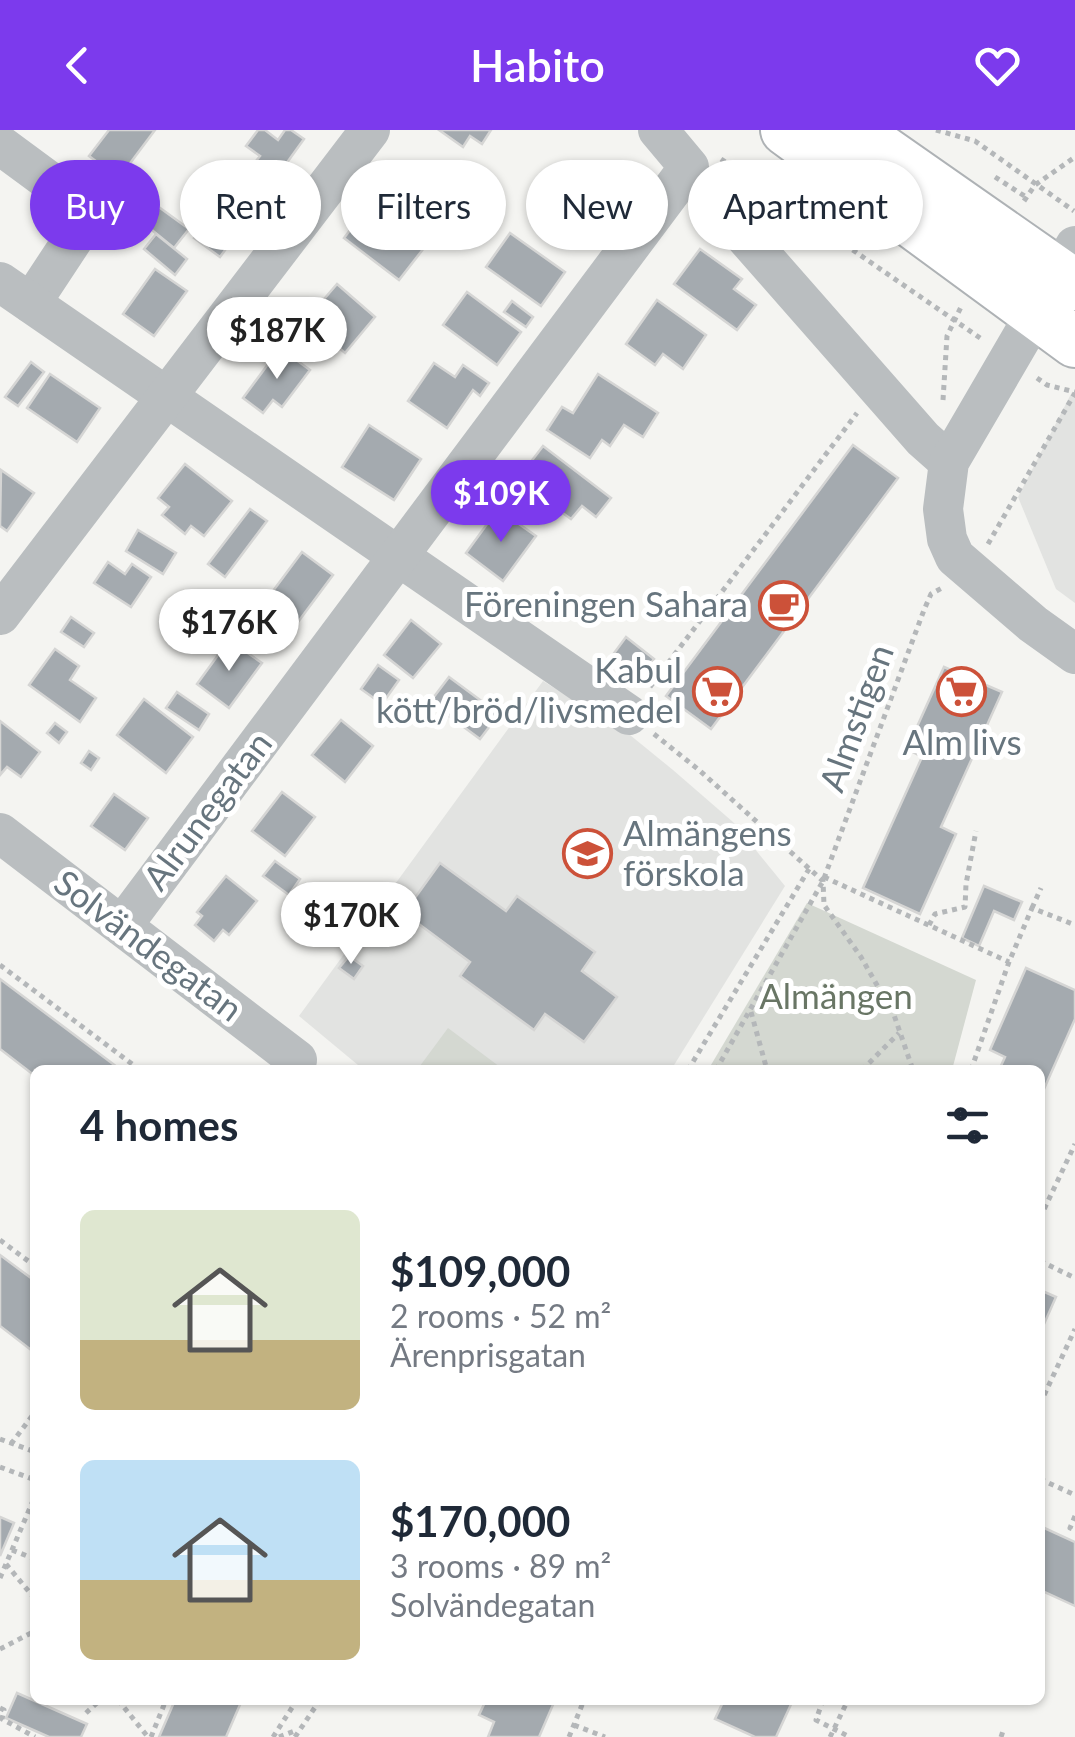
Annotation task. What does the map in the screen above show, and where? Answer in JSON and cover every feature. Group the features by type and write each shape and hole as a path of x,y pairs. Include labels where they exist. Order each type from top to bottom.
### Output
{"main road":[{"path":"786,130 1061,279"},
{"path":"853,130 1061,279 1075,342"}],"street":[{"path":"0,614 370,130"},
{"path":"658,130 688,166"},
{"path":"0,145 91,212 15,292 629,715"},
{"name":"Alrunegatan","path":"122,926 688,168"},
{"path":"757,250 876,387 948,462"},
{"path":"1061,279 948,462 943,508 955,557 1033,624 1075,654"},
{"name":"Solvändegatan","path":"0,833 297,1060"}],"path":[{"path":"936,130 975,141 1075,212"},
{"path":"1035,185 1075,157"},
{"path":"854,250 1047,386 1075,392 972,572"},
{"path":"876,387 629,715 824,879 1009,962"},
{"name":"Almstigen","path":"719,1065 824,879 931,594"},
{"path":"929,925 935,914 965,907 976,831"},
{"path":"691,1065 809,869"},
{"path":"824,879 824,905 861,957 894,1015 911,1065"},
{"path":"974,1065 1009,962 1041,888"},
{"path":"1032,908 1075,925"},
{"path":"0,966 133,1065"},
{"path":"751,1012 766,1065"},
{"path":"867,1065 900,1033"},
{"path":"1045,1207 1075,1144"},
{"path":"0,1240 30,1262"},
{"path":"1045,1263 1075,1278"},
{"path":"1045,1393 1075,1329"},
{"path":"11,1444 30,1419"},
{"path":"0,1439 30,1450"},
{"path":"0,1467 30,1478"},
{"path":"1045,1481 1075,1494"},
{"path":"0,1578 30,1508"},
{"path":"1075,1516 1070,1528 1075,1530"},
{"path":"12,1550 30,1557"},
{"path":"6,1564 30,1593"},
{"path":"0,1648 30,1633"},
{"path":"86,1712 94,1705"},
{"path":"122,1705 150,1737 164,1705"},
{"path":"276,1737 294,1705"},
{"path":"276,1737 298,1734 317,1705"},
{"path":"569,1737 582,1705"},
{"path":"821,1705 816,1720 831,1733 850,1737"},
{"path":"831,1733 845,1705"},
{"path":"0,1708 4,1710 2,1719 35,1737"},
{"path":"574,1724 605,1737"}],"shaded area":[{"path":"1072,392 1075,603 1056,589 1018,497"},
{"name":"Almängens förskola","path":"543,681 630,735 673,770 733,822 785,886 674,1065 358,1065 299,1016"}],"green space":[{"name":"Almängen","path":"807,903 976,980 953,1065 711,1065"},
{"path":"448,1028 497,1065 421,1065"}],"building":[{"path":"109,130 155,130 132,160 94,160 89,156"},
{"path":"258,130 265,130 278,140 285,130 291,130 304,139 289,160 257,160 260,156 246,146"},
{"path":"439,130 491,130 482,144 470,136 463,147"},
{"path":"160,208 180,222 180,240 174,248 160,237"},
{"path":"510,233 526,244 526,250 534,250 565,272 541,306 486,267 498,250 506,250"},
{"path":"160,237 187,259 175,275 145,250 160,250"},
{"path":"360,250 422,250 399,280"},
{"path":"701,250 742,279 734,289 756,305 737,330 674,284"},
{"path":"155,269 187,291 154,336 123,314"},
{"path":"337,284 375,317 345,353 306,320"},
{"path":"467,292 521,332 497,365 443,325"},
{"path":"657,300 706,335 683,369 663,354 655,365 626,344"},
{"path":"512,301 533,317 526,327 504,312"},
{"path":"280,348 310,370 282,407 273,400 263,413 243,398"},
{"path":"31,362 44,372 18,406 5,397"},
{"path":"434,363 455,377 463,365 489,383 480,396 473,390 447,428 408,401"},
{"path":"50,374 100,408 77,442 27,408"},
{"path":"598,374 658,413 643,437 624,425 610,446 602,440 590,458 547,430 562,407 573,413"},
{"path":"369,425 421,459 394,500 342,467"},
{"path":"853,445 898,478 711,729 666,696"},
{"path":"543,446 611,498 596,517 582,506 571,519 553,506 542,521 507,493"},
{"path":"185,464 232,501 204,536 191,526 185,534 162,515 169,507 158,498"},
{"path":"1,470 34,493 7,531 0,526"},
{"path":"250,509 267,521 225,577 208,564"},
{"path":"498,509 536,536 503,581 466,553"},
{"path":"138,530 176,553 163,574 126,551"},
{"path":"302,552 333,575 295,626 264,603"},
{"path":"108,562 125,574 132,564 151,577 131,607 94,583"},
{"path":"71,617 94,633 84,647 61,632"},
{"path":"411,620 441,644 413,678 384,655"},
{"path":"626,637 654,659 637,681 609,660"},
{"path":"229,640 262,663 229,708 197,684"},
{"path":"55,649 79,666 70,680 96,698 80,722 29,685"},
{"path":"378,665 399,680 382,704 361,689"},
{"path":"944,667 1002,692 941,827 956,834 920,914 863,888 922,757 907,749"},
{"path":"449,677 499,714 480,739 430,702"},
{"path":"177,692 209,714 199,730 166,708"},
{"path":"144,699 193,737 166,773 117,735"},
{"path":"341,720 373,746 345,782 312,755"},
{"path":"0,721 40,752 21,777 7,767 0,775"},
{"path":"55,723 67,732 59,743 47,733"},
{"path":"89,751 99,758 91,770 81,763"},
{"path":"282,792 315,817 285,856 252,831"},
{"path":"114,794 148,818 125,850 91,826"},
{"path":"275,861 300,879 289,895 263,876"},
{"path":"440,863 506,911 517,896 595,952 582,971 617,997 584,1042 545,1014 534,1030 460,976 470,962 404,913"},
{"path":"226,876 257,901 229,935 223,930 214,941 195,925 202,916 197,912"},
{"path":"984,886 1022,902 1014,920 994,911 979,946 962,938"},
{"path":"320,895 359,924 350,937 329,922 314,943 295,929"},
{"path":"349,956 363,966 354,979 339,968"},
{"path":"1026,968 1075,990 1075,1019 1045,1087 1045,1065 1001,1065 1005,1057 990,1050"},
{"path":"0,979 114,1065 30,1065 30,1072 0,1049"},
{"path":"0,1255 30,1277 30,1349 0,1326"},
{"path":"1045,1292 1056,1297 1045,1322"},
{"path":"0,1517 14,1523 0,1556"},
{"path":"1045,1528 1075,1542 1075,1606 1045,1592"},
{"path":"17,1693 30,1699 30,1705 44,1705 87,1724 81,1737 49,1737 6,1718"},
{"path":"173,1705 240,1705 226,1737 159,1737"},
{"path":"484,1705 553,1705 539,1737 488,1737 494,1722 479,1715"},
{"path":"722,1705 791,1705 776,1737 755,1737 715,1719"}],"place":[{"name":"Föreningen Sahara","path":"783,605"},
{"name":"Kabul kött/bröd/livsmedel","path":"717,691"},
{"name":"Alm livs","path":"962,691"},
{"name":"Almängens förskola","path":"588,854"}]}
